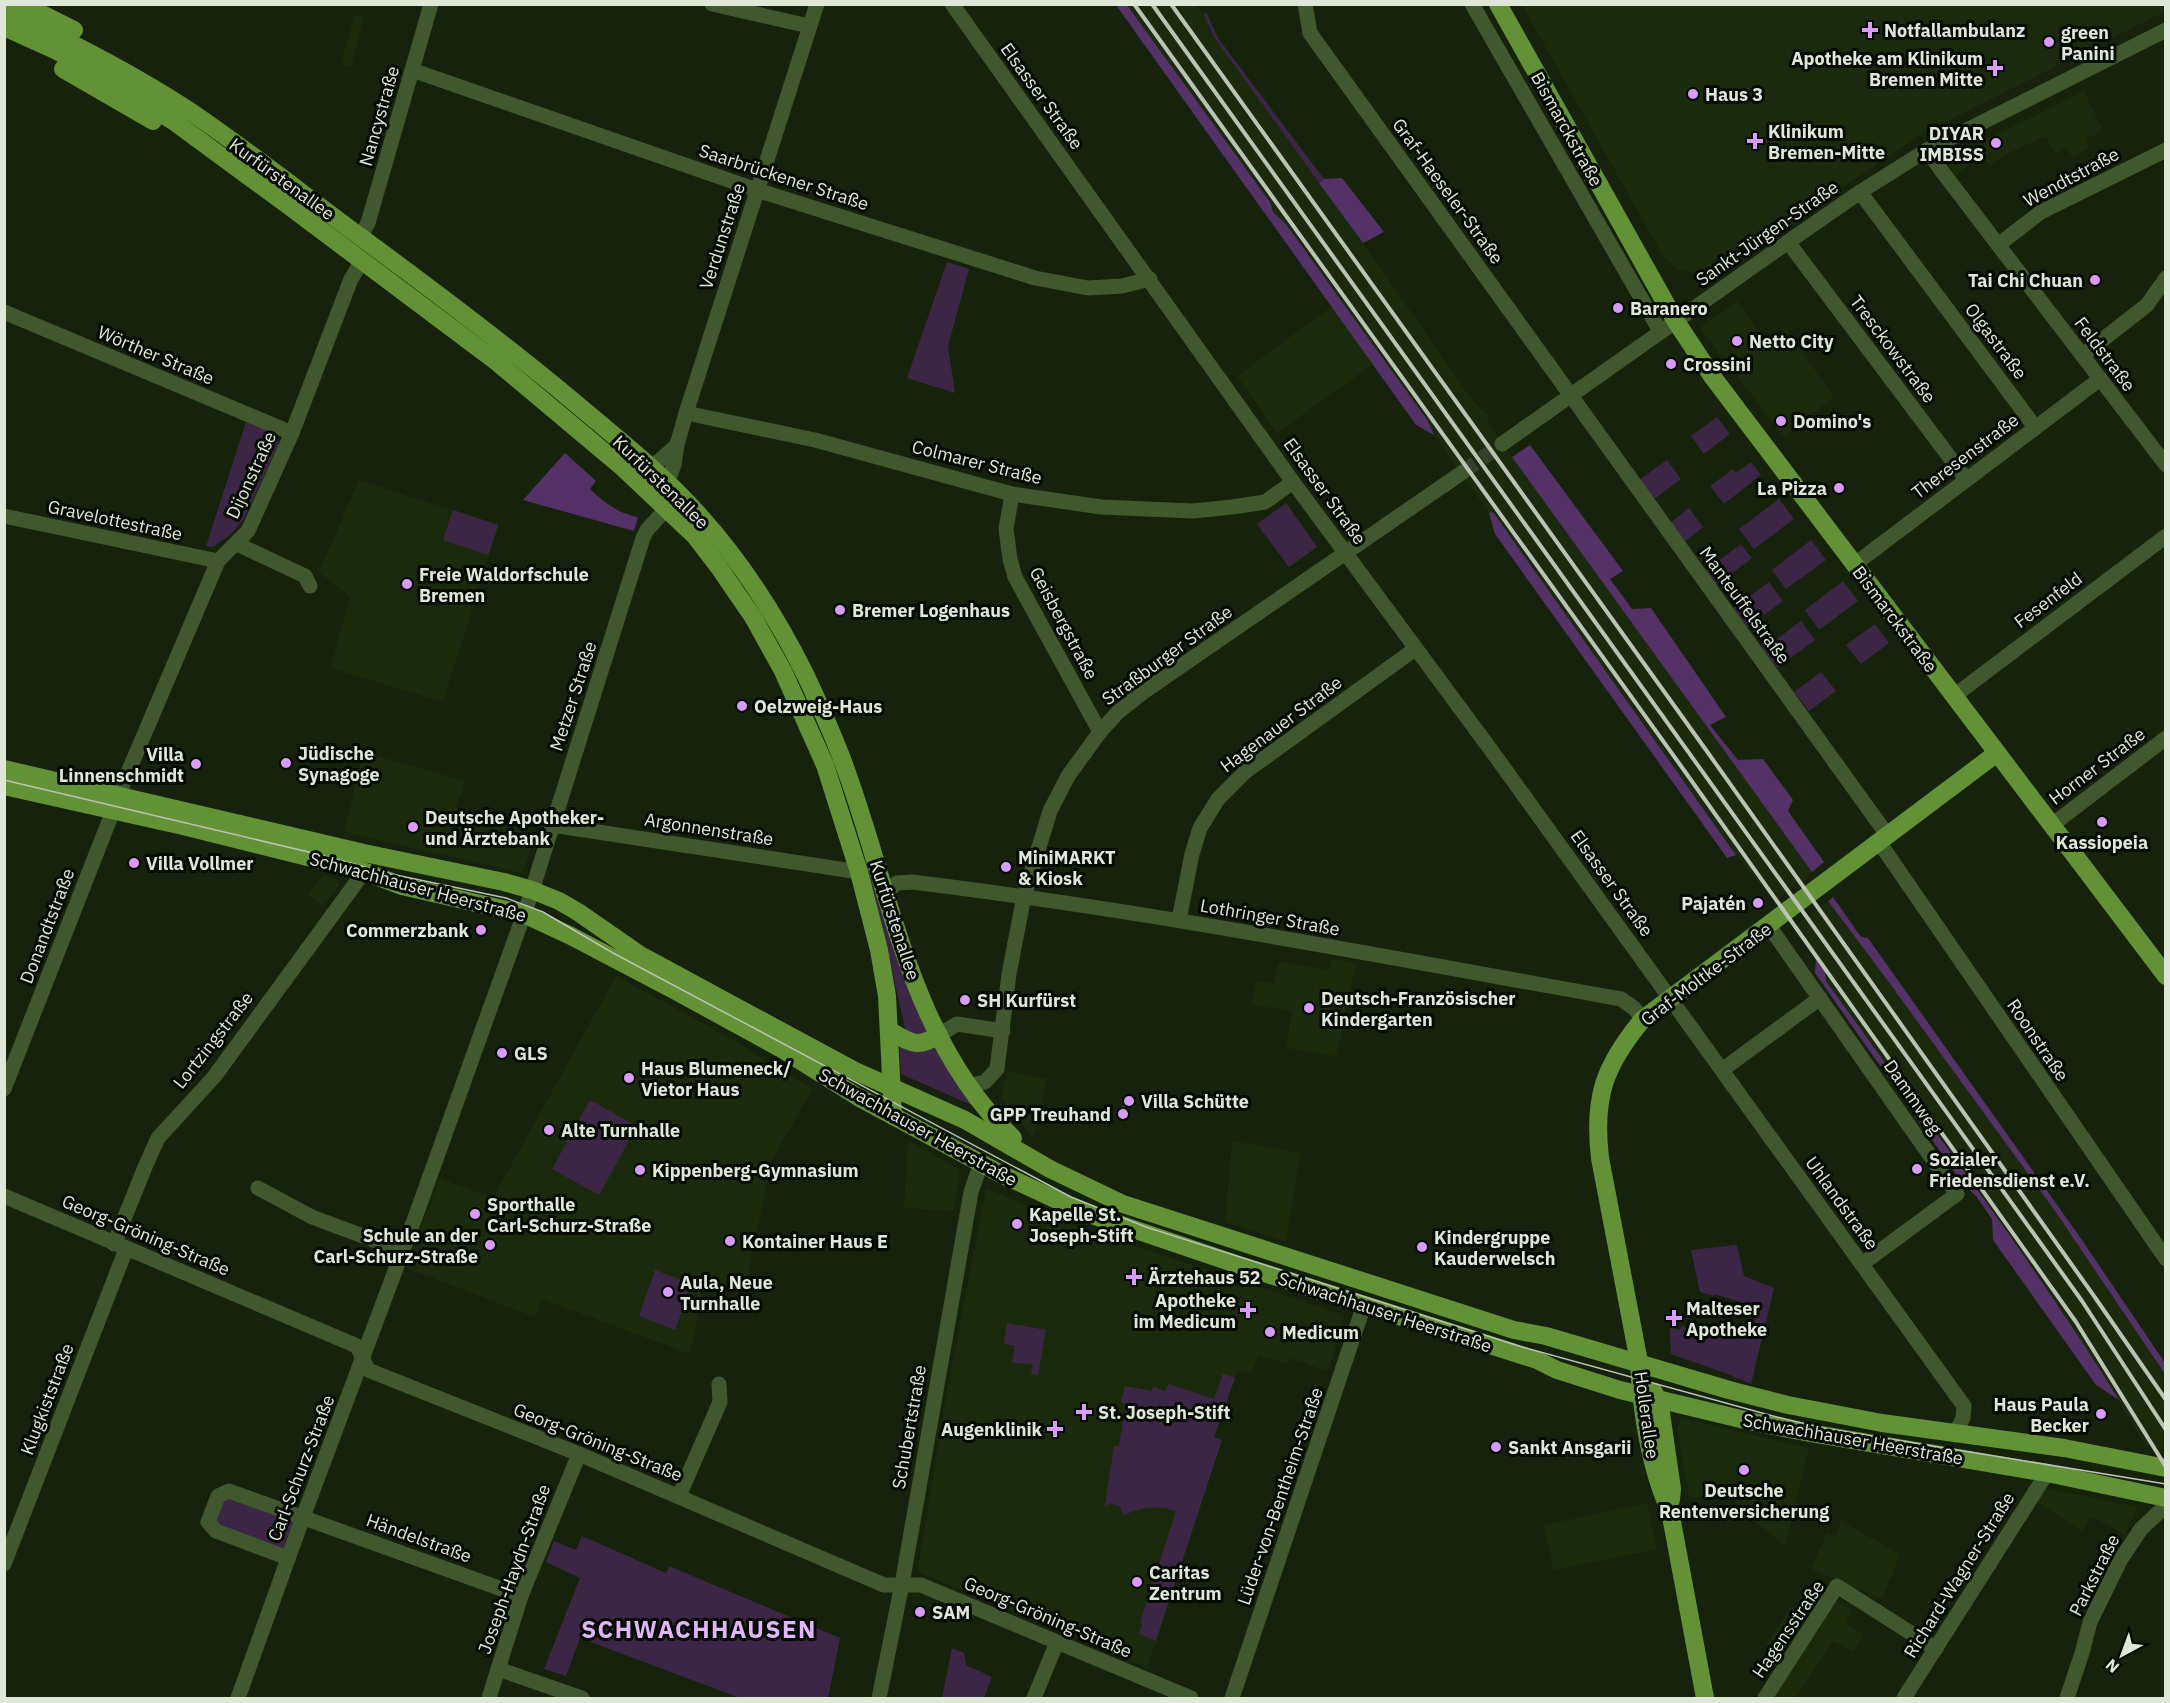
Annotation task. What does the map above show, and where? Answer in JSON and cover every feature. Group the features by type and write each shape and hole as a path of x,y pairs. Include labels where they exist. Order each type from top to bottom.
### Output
{"main road":[{"name":"Kurfürstenallee","path":"22,4 88,38 105,60"},
{"name":"Bismarckstraße","path":"1498,4 1675,320 1712,376 2166,976"},
{"name":"Kurfürstenallee","path":"4,11 105,60 189,111 501,342 649,466 707,525 745,573 807,678 846,769 911,972 939,1035 982,1106 1015,1139 1022,1152"},
{"name":"Kurfürstenallee","path":"4,27 55,50 117,85 176,123 497,362 621,466 695,536 753,617 783,671 825,765 859,872 879,950 890,1031 893,1116"},
{"name":"Kurfürstenallee","path":"4,39 55,64 151,121 176,123"},
{"name":"Graf-Moltke-Straße","path":"1639,1362 1596,1127 1599,1098 1610,1067 1625,1041 1643,1020 1671,998 1997,753"},
{"name":"Schwachhauser Heerstraße","path":"4,770 183,826 360,870 402,886 528,902 559,901 640,955 855,1071 965,1120 1050,1169 1123,1204 1514,1330 1546,1336 1788,1405 1955,1435 2064,1448 2166,1468"},
{"name":"Schwachhauser Heerstraße","path":"4,786 115,803 504,882 571,936 780,1048 893,1116 1008,1178 1083,1212 1537,1360 1557,1370 1649,1397 1810,1433 2047,1473 2162,1509"},
{"path":"890,1031 916,1044 924,1044 939,1035"},
{"name":"Hollerallee","path":"1639,1362 1672,1489 1670,1511 1706,1698"}],"street":[{"name":"Nancystraße","path":"360,237 368,223 431,4"},
{"path":"712,4 809,26"},
{"name":"Verdunstraße","path":"667,483 687,413 817,4"},
{"name":"Elsasser Straße","path":"952,4 1293,482 1671,998"},
{"name":"Graf-Haeseler-Straße","path":"1305,4 1310,33 1571,396"},
{"name":"Bismarckstraße","path":"1472,4 1660,331"},
{"name":"Sankt-Jürgen-Straße","path":"1502,444 1675,320 1860,192 1928,150 2165,33"},
{"name":"Saarbrückener Straße","path":"412,70 757,190 1035,278 1088,288 1122,286 1150,279"},
{"name":"Feldstraße","path":"1928,150 2165,465"},
{"name":"Wendtstraße","path":"1998,245 2041,212 2166,150"},
{"name":"Olgastraße","path":"1860,192 2035,427"},
{"path":"1609,242 1637,253"},
{"name":"Tresckowstraße","path":"1788,242 1966,479"},
{"name":"Dijonstraße","path":"115,803 218,561 248,531 292,433 351,279 362,261"},
{"path":"2083,355 2147,305 2166,278"},
{"name":"Wörther Straße","path":"4,312 292,433"},
{"name":"Theresenstraße","path":"1855,564 2100,379"},
{"name":"Manteuffelstraße","path":"1571,396 1883,839"},
{"name":"Colmarer Straße","path":"687,413 815,440 1012,494 1101,507 1193,511 1265,502 1293,482"},
{"path":"649,466 659,461 677,445"},
{"name":"Straßburger Straße","path":"968,1086 985,1082 997,1069 1009,974 1024,896 1050,811 1068,776 1100,732 1118,712 1142,693 1463,472"},
{"name":"Geisbergstraße","path":"1012,494 1006,529 1015,577 1100,732"},
{"name":"Metzer Straße","path":"528,902 644,538 647,530 667,508"},
{"name":"Gravelottestraße","path":"4,516 218,561"},
{"name":"Fesenfeld","path":"1954,696 2166,536"},
{"path":"237,544 305,576 310,586"},
{"name":"Hagenauer Straße","path":"1179,920 1192,854 1200,828 1218,799 1245,772 1415,649"},
{"name":"Horner Straße","path":"2052,825 2162,746"},
{"name":"Donandtstraße","path":"4,1089 115,803"},
{"name":"Argonnenstraße","path":"552,825 859,872"},
{"name":"Roonstraße","path":"1883,839 2166,1260"},
{"name":"Lortzingstraße","path":"120,1246 145,1167 158,1138 214,1077 358,880 360,870"},
{"name":"Lothringer Straße","path":"885,893 897,884 912,882 1024,896 1179,920 1622,999 1634,1008 1643,1020"},
{"name":"Carl-Schurz-Straße","path":"238,1698 403,1251 528,902"},
{"name":"Dammweg","path":"1769,926 1957,1194 1862,1264"},
{"name":"Uhlandstraße","path":"1671,998 1964,1406 1963,1418 1955,1435"},
{"path":"1722,1070 1820,998"},
{"path":"939,1035 957,1024 1003,1031"},
{"name":"Schubertstraße","path":"879,1698 902,1584 971,1192 981,1163"},
{"path":"258,1188 312,1217 403,1251"},
{"name":"Georg-Gröning-Straße","path":"4,1196 357,1346 368,1370 680,1496 884,1585 921,1585 1191,1698"},
{"name":"Klugkiststraße","path":"4,1564 120,1246"},
{"name":"Lüder-von-Bentheim-Straße","path":"1232,1698 1364,1305"},
{"path":"680,1496 720,1402 719,1384"},
{"name":"Joseph-Haydn-Straße","path":"489,1698 521,1596 579,1454"},
{"name":"Richard-Wagner-Straße","path":"1904,1698 2047,1473"},
{"name":"Händelstraße","path":"288,1558 216,1531 208,1521 218,1496 228,1491 521,1596"},
{"name":"Parkstraße","path":"2067,1698 2090,1622 2121,1559 2141,1529 2162,1509"},
{"name":"Hagensstraße","path":"1765,1698 1838,1586 1936,1649"},
{"path":"1034,1698 1057,1642"},
{"path":"498,1670 582,1698"}],"shaded area":[{"name":"Klinikum Bremen-Mitte","path":"2165,4 2166,11 1920,135 1724,268 1710,274 1678,270 1663,256 1522,5"},
{"path":"1116,5 1127,5 1270,202 1273,212 1286,224 1428,421 1434,435 1416,425"},
{"path":"1127,5 1196,5 1204,15 1214,37 1363,243 1473,401 1489,416 1487,422 1812,872 1810,876 1775,902 1746,868 1493,513 1489,513 1434,435 1428,421 1286,224 1273,212 1270,202"},
{"path":"1206,12 1218,38 1324,179 1319,183 1214,37 1204,15"},
{"path":"354,15 364,17 351,67 341,65"},
{"path":"2084,91 2103,131 2085,139 2089,148 2072,157 2067,148 2055,154 2046,136 2001,157 1990,166 1981,156 1956,175 1945,160"},
{"path":"1342,178 1384,232 1363,243 1319,183 1324,179"},
{"path":"947,262 969,269 948,346 955,393 907,378"},
{"path":"1737,301 1767,343 1786,329 1834,397 1784,437 1700,328"},
{"path":"1332,306 1373,364 1277,433 1237,376"},
{"path":"1717,417 1730,434 1704,454 1691,436"},
{"path":"246,422 277,432 279,443 244,519 230,535 213,547 206,546"},
{"path":"1530,445 1623,571 1610,579 1632,609 1651,608 1726,717 1710,725 1738,760 1763,759 1793,800 1788,811 1824,862 1812,872 1512,457"},
{"path":"565,453 596,481 590,489 618,510 638,517 634,531 523,500"},
{"path":"1667,460 1681,479 1653,500 1639,480"},
{"path":"1751,462 1761,475 1724,504 1710,486 1733,469 1736,473"},
{"name":"Freie Waldorfschule Bremen","path":"359,480 499,525 443,702 330,668 350,597 319,572"},
{"path":"1779,499 1794,519 1754,549 1739,529"},
{"path":"1286,503 1317,547 1289,567 1257,524"},
{"path":"1689,508 1703,527 1684,542 1670,523"},
{"path":"453,510 498,525 488,555 443,540"},
{"path":"1493,512 1736,855 1727,858 1495,534 1489,513"},
{"path":"1811,540 1826,560 1786,589 1772,570"},
{"path":"1741,544 1752,558 1716,585 1705,571"},
{"path":"1843,581 1858,601 1819,630 1805,610"},
{"path":"1769,582 1783,601 1747,627 1733,608"},
{"path":"1801,621 1815,640 1777,668 1763,649"},
{"path":"1875,624 1889,643 1861,664 1846,645"},
{"path":"1821,672 1836,691 1809,711 1794,692"},
{"path":"363,752 465,781 456,808 536,834 522,873 344,832"},
{"path":"866,860 928,1027 923,1037 906,1032 880,918 863,861"},
{"path":"323,875 335,878 338,886 323,907 308,894"},
{"path":"1833,897 1861,937 1868,938 2082,1240 2165,1363 2165,1374 2055,1211 1828,901"},
{"path":"1828,901 2055,1211 2165,1374 2165,1450 2147,1447 2067,1320 1825,980 1825,972 1793,927"},
{"name":"Deutsch-Französischer Kindergarten","path":"1331,959 1356,963 1337,1056 1286,1048 1292,1011 1252,1005 1255,981 1274,984 1278,962 1329,970"},
{"path":"1816,960 1825,972 1826,981 2013,1240 2119,1400 2096,1385 1993,1240 1992,1219 1976,1196 1963,1184 1815,973"},
{"name":"Kippenberg-Gymnasium","path":"616,976 732,1039 763,1059 764,1062 813,1088 772,1160 745,1292 705,1284 690,1354 542,1299 535,1317 406,1268 439,1178 493,1198"},
{"path":"899,1041 936,1045 976,1107 901,1074"},
{"path":"1006,1071 1046,1079 1038,1126 1032,1137 1001,1098"},
{"path":"590,1100 637,1126 599,1195 552,1169"},
{"path":"908,1140 959,1169 960,1175 953,1211 904,1208"},
{"path":"1232,1141 1301,1153 1286,1242 1225,1222"},
{"name":"St. Joseph-Stift","path":"986,1188 1074,1226 1338,1313 1343,1318 1343,1325 1328,1371 1289,1358 1287,1364 1258,1355 1251,1374 1238,1370 1214,1437 1222,1440 1147,1668 919,1572 948,1386"},
{"path":"1737,1245 1744,1276 1774,1288 1751,1384 1671,1354 1671,1328 1680,1330 1682,1326 1689,1329 1691,1322 1734,1333 1736,1327 1744,1330 1746,1325 1753,1326 1758,1308 1715,1294 1714,1296 1700,1292 1691,1250"},
{"name":"Aula, Neue Turnhalle","path":"655,1270 692,1284 675,1330 639,1316"},
{"path":"1007,1323 1046,1330 1038,1375 1031,1374 1033,1364 1012,1363 1015,1346 1004,1344"},
{"path":"1223,1374 1235,1378 1214,1437 1222,1440 1156,1641 1139,1634 1142,1624 1140,1623 1176,1511 1150,1508 1124,1515 1120,1507 1111,1503 1106,1506 1105,1504 1114,1446 1119,1446 1126,1404 1121,1402 1125,1386 1152,1391 1153,1386 1165,1391 1169,1384 1214,1399"},
{"name":"Deutsche Rentenversicherung","path":"1686,1419 1809,1448 1785,1546 1740,1509 1728,1493 1689,1498 1677,1430 1681,1420"},
{"path":"2039,1487 2138,1507 2125,1534 2091,1517 2082,1531 2032,1499"},
{"path":"233,1496 295,1521 283,1551 216,1523 214,1515 219,1503"},
{"path":"1647,1503 1657,1549 1553,1570 1544,1525"},
{"path":"1841,1520 1900,1555 1882,1599 1811,1569 1827,1533 1836,1536"},
{"path":"582,1536 666,1573 669,1566 840,1638 828,1698 740,1698 580,1638 566,1676 544,1669 580,1578 546,1562 554,1541 576,1550"},
{"path":"1830,1596 1853,1611 1846,1623 1864,1635 1853,1652 1833,1641 1796,1698 1764,1698 1789,1659 1767,1644 1792,1605 1814,1620"},
{"path":"952,1648 964,1653 966,1665 992,1677 984,1698 942,1698"}],"tunnel":[{"path":"1463,472 1502,444"}],"tram line":[{"path":"4,780 317,854 391,874 506,898 543,912 613,953 1071,1197 1146,1227 1522,1347 1773,1416 1823,1428 2166,1484"}],"railway":[{"path":"1134,4 1681,766 2076,1322 2166,1467"},
{"path":"1152,4 2082,1301 2166,1430"},
{"path":"1171,4 1706,750 2166,1400"}],"place":[{"name":"Notfallambulanz","path":"1870,30"},
{"name":"green Panini","path":"2049,42"},
{"name":"Apotheke am Klinikum Bremen Mitte","path":"1995,68"},
{"name":"Haus 3","path":"1693,94"},
{"name":"Klinikum Bremen-Mitte","path":"1755,141"},
{"name":"DIYAR IMBISS","path":"1996,143"},
{"name":"Tai Chi Chuan","path":"2095,280"},
{"name":"Baranero","path":"1618,308"},
{"name":"Netto City","path":"1737,341"},
{"name":"Crossini","path":"1671,364"},
{"name":"Domino's","path":"1781,421"},
{"name":"La Pizza","path":"1839,488"},
{"name":"Freie Waldorfschule Bremen","path":"407,584"},
{"name":"Bremer Logenhaus","path":"840,610"},
{"name":"Oelzweig-Haus","path":"742,706"},
{"name":"Jüdische Synagoge","path":"286,763"},
{"name":"Villa Linnenschmidt","path":"196,764"},
{"name":"Kassiopeia","path":"2102,822"},
{"name":"Deutsche Apotheker- und Ärztebank","path":"413,827"},
{"name":"Villa Vollmer","path":"134,863"},
{"name":"MiniMARKT & Kiosk","path":"1006,867"},
{"name":"Pajatén","path":"1758,903"},
{"name":"Commerzbank","path":"481,930"},
{"name":"SH Kurfürst","path":"965,1000"},
{"name":"Deutsch-Französischer Kindergarten","path":"1309,1008"},
{"name":"GLS","path":"502,1053"},
{"name":"Haus Blumeneck/ Vietor Haus","path":"629,1078"},
{"name":"Villa Schütte","path":"1129,1101"},
{"name":"GPP Treuhand","path":"1123,1114"},
{"name":"Alte Turnhalle","path":"549,1130"},
{"name":"Sozialer Friedensdienst e.V.","path":"1917,1169"},
{"name":"Kippenberg-Gymnasium","path":"640,1170"},
{"name":"Sporthalle Carl-Schurz-Straße","path":"475,1214"},
{"name":"Kapelle St. Joseph-Stift","path":"1017,1224"},
{"name":"Kontainer Haus E","path":"730,1241"},
{"name":"Schule an der Carl-Schurz-Straße","path":"490,1245"},
{"name":"Kindergruppe Kauderwelsch","path":"1422,1247"},
{"name":"Ärztehaus 52","path":"1134,1277"},
{"name":"Aula, Neue Turnhalle","path":"668,1292"},
{"name":"Apotheke im Medicum","path":"1248,1310"},
{"name":"Malteser Apotheke","path":"1674,1318"},
{"name":"Medicum","path":"1270,1332"},
{"name":"St. Joseph-Stift","path":"1084,1412"},
{"name":"Haus Paula Becker","path":"2101,1414"},
{"name":"Augenklinik","path":"1055,1429"},
{"name":"Sankt Ansgarii","path":"1496,1447"},
{"name":"Deutsche Rentenversicherung","path":"1744,1470"},
{"name":"Caritas Zentrum","path":"1137,1582"},
{"name":"SAM","path":"920,1612"}],"district":[{"name":"SCHWACHHAUSEN","path":"699,1629"}]}
